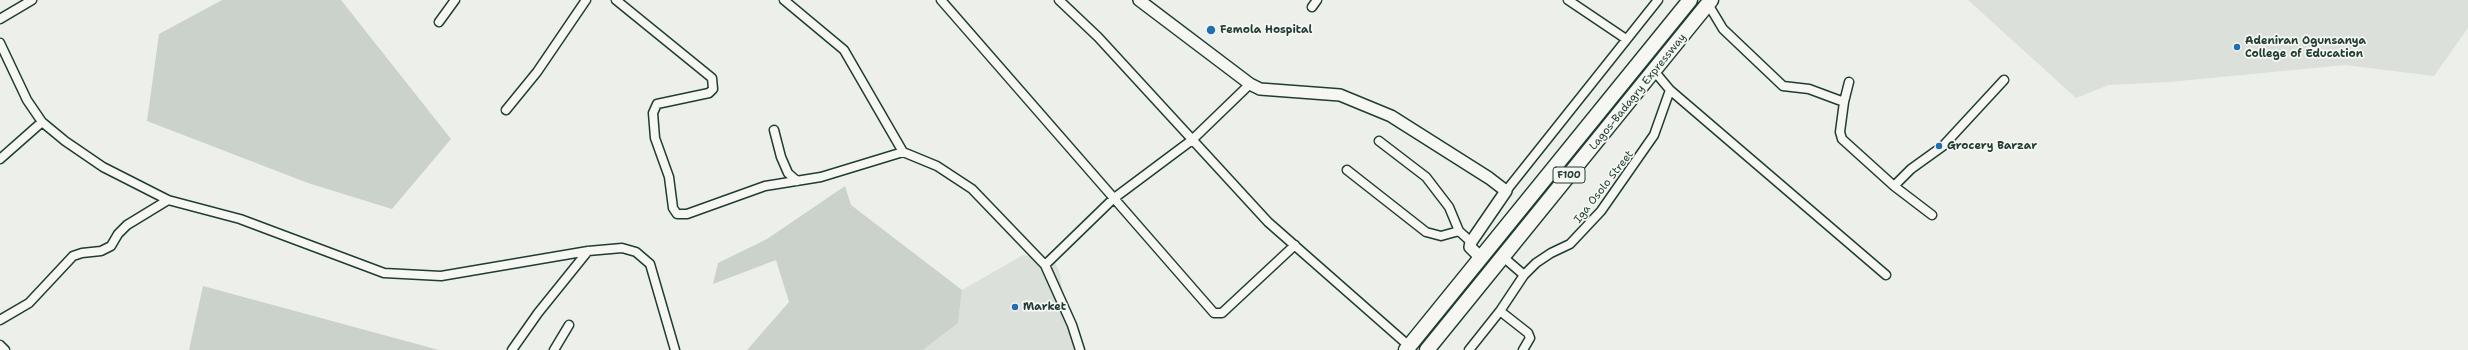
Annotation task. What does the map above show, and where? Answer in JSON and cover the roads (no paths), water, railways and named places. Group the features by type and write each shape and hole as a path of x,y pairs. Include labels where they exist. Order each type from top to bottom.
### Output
{"highway":[{"name":"Lagos-Badagry Expressway","path":"1408,348 1480,257 1690,0"},
{"name":"Lagos-Badagry Expressway","path":"1427,350 1502,256 1655,72 1709,2"}],"street":[{"path":"0,19 32,0"},
{"path":"439,22 455,0"},
{"path":"506,110 537,72 586,0"},
{"path":"616,0 712,78 713,89 709,93 657,104 653,113 655,138 669,177 675,213 683,216 764,186 821,177 903,152"},
{"path":"784,0 844,50 903,152 937,166 972,189 1045,265 1072,324 1080,350"},
{"path":"941,0 1113,199 1217,314 1222,312 1295,245"},
{"path":"1059,0 1098,37 1268,222 1408,348"},
{"path":"1139,0 1250,84 1260,89 1340,95 1391,116 1466,162 1506,191"},
{"path":"1568,0 1626,38"},
{"path":"1480,257 1472,252 1470,247 1471,242 1506,191 1626,38 1658,0"},
{"path":"1709,2 1723,29 1783,86 1809,89 1844,102"},
{"path":"0,44 28,100 42,122 65,142 103,167 168,200 240,219 384,273 441,276 588,251 622,248 636,252 650,264 675,350"},
{"path":"1655,72 1670,90 1886,275"},
{"path":"1894,186 1943,146 2004,80"},
{"path":"1849,82 1844,102 1840,132 1842,138 1894,186 1932,215"},
{"path":"1045,265 1113,199 1192,140 1250,84"},
{"name":"Iga Osolo Street","path":"1469,350 1500,312 1524,275 1536,263 1551,253 1570,244 1601,211 1654,135 1670,90"},
{"path":"0,159 42,122"},
{"path":"774,130 781,157 788,173 796,181"},
{"path":"1379,140 1426,177 1449,207 1459,231 1471,242"},
{"path":"1347,170 1426,232 1441,236 1459,231"},
{"path":"0,320 29,303 73,256 82,253 101,251 110,246 127,225 168,200"},
{"path":"512,350 538,313 588,251"},
{"path":"1502,256 1524,275"},
{"path":"1500,312 1530,338 1523,350"},
{"path":"554,350 569,325"},
{"path":"0,345 5,350"}],"place":[{"name":"Femola Hospital","path":"1211,30"},
{"name":"Adeniran Ogunsanya College of Education","path":"2237,47"},
{"name":"Grocery Barzar","path":"1939,146"},
{"name":"Market","path":"1015,307"}]}
